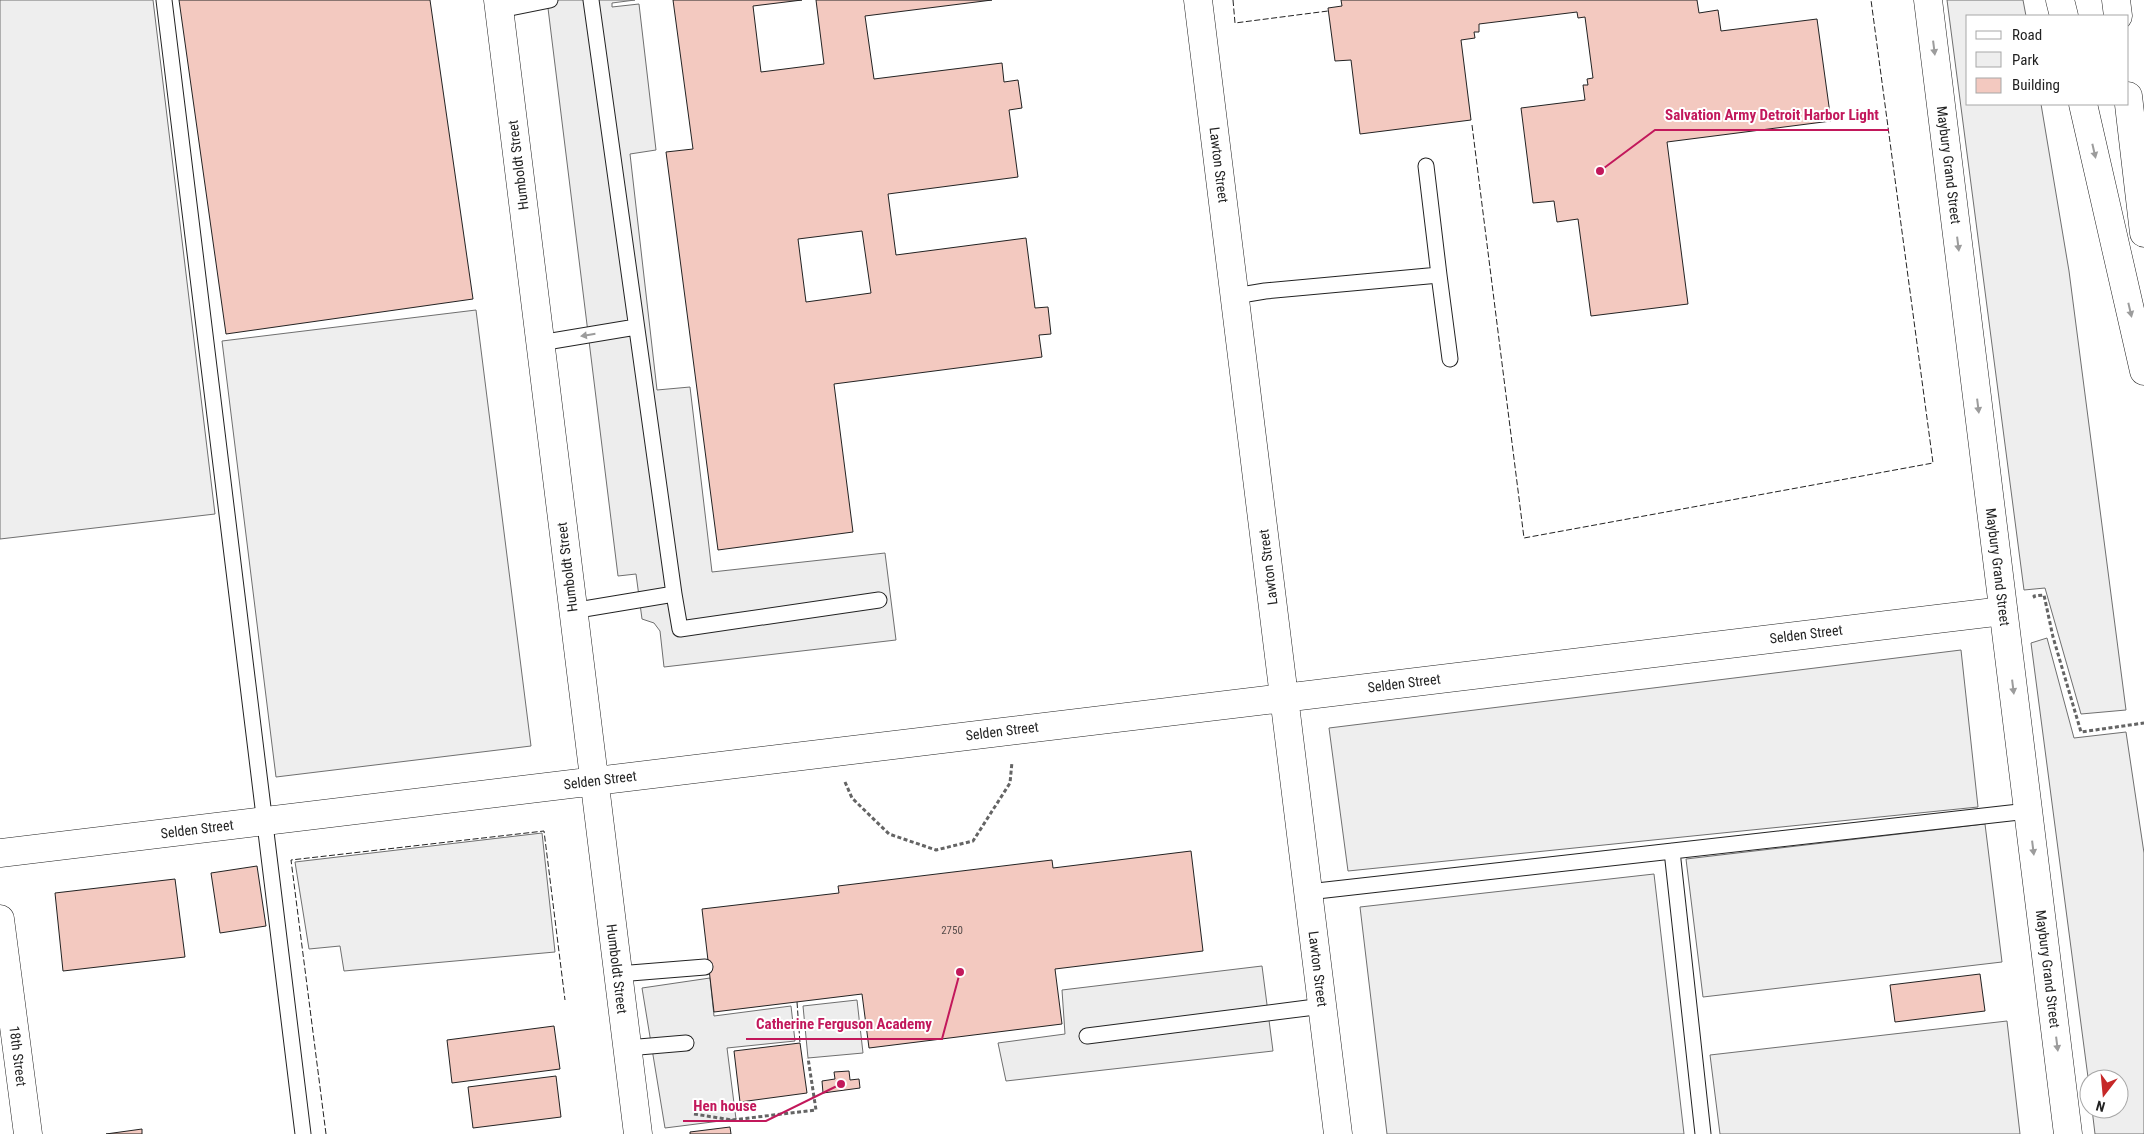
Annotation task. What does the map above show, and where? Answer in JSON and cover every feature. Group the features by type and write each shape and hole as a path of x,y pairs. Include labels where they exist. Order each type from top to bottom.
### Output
{"main road":[{"name":"Lawton Street","path":"1198,0 1338,1134"},
{"name":"Maybury Grand Street","path":"1928,0 2068,1134"},
{"path":"2060,0 2064,15"},
{"path":"2116,0 2118,15"},
{"name":"Humboldt Street","path":"498,5 638,1134"},
{"path":"2083,105 2144,372"},
{"path":"2129,105 2144,233"},
{"name":"Selden Street","path":"0,853 2003,611"},
{"name":"18th Street","path":"0,919 28,1134"}],"lane":[{"path":"164,0 303,1134"},
{"path":"498,5 550,0"},
{"path":"591,0 680,629 879,600"},
{"path":"1426,166 1450,359"},
{"path":"1235,296 1265,291 1439,275"},
{"path":"540,343 636,327"},
{"path":"572,611 674,594"},
{"path":"1308,892 2028,812"},
{"path":"1672,851 1703,1134"},
{"path":"618,974 705,967"},
{"path":"1087,1036 1322,1006"},
{"path":"627,1048 686,1043"}],"path":[{"path":"2044,595 2053,637 2081,732 2144,723"},
{"path":"832,752 852,798 889,834 936,850 973,841 1010,783 1016,729"},
{"path":"694,1114 732,1120 816,1110 808,1058"}],"green space":[{"path":"0,0 153,0 215,514 0,539"},
{"path":"1947,0 2023,0 2026,15 1966,15 1966,105 2041,105 2069,271 2126,710 2081,714 2045,588 2024,590"},
{"path":"476,310 531,746 276,777 222,341"},
{"path":"2047,638 2074,738 2126,732 2144,853 2144,1134 2095,1134 2093,1119 2129,1119 2129,1069 2087,1069 2031,643"},
{"path":"1961,650 1978,807 1348,871 1329,728"},
{"path":"1985,824 2002,962 1703,997 1686,859"},
{"path":"542,833 555,952 344,971 340,946 309,949 295,862"},
{"path":"1654,874 1684,1134 1387,1134 1360,907"},
{"path":"2007,1021 2020,1134 1720,1134 1710,1055"}],"shaded area":[{"path":"547,0 635,0 612,3 612,7 639,4 656,150 630,154 657,390 690,387 712,572 885,553 896,640 664,667 660,631 654,623 642,619 636,574 618,576"},
{"path":"1262,966 1273,1051 1006,1081 998,1043 1065,1034 1062,990"},
{"path":"710,978 714,1016 791,1006 795,1041 727,1048 736,1119 665,1128 642,988"},
{"path":"857,1000 863,1053 808,1058 803,1006"}],"building":[{"path":"179,0 430,0 473,299 226,334"},
{"path":"673,0 802,0 753,6 761,72 824,64 816,0 992,0 865,16 874,79 1002,63 1004,82 1018,80 1022,108 1009,110 1018,177 888,194 896,255 1026,238 1035,308 1048,307 1051,334 1039,335 1042,357 834,384 853,532 718,550 666,152 693,149","holes":["862,231 871,293 806,302 798,239"]},
{"path":"1341,0 1697,0 1699,13 1718,10 1721,31 1817,19 1831,121 1667,142 1688,304 1591,316 1578,219 1557,222 1554,201 1533,203 1521,108 1585,100 1583,85 1588,85 1587,79 1593,78 1585,17 1578,18 1577,12 1479,24 1479,32 1474,32 1475,38 1461,40 1471,120 1360,134 1351,60 1335,61 1328,8 1342,6"},
{"path":"1191,851 1203,951 1055,969 1062,1024 869,1048 862,994 714,1012 702,909 839,893 838,886 1052,860 1053,868"},
{"path":"257,866 266,926 220,933 211,873"},
{"path":"175,879 185,957 63,971 55,893"},
{"path":"1980,974 1985,1011 1895,1022 1890,985"},
{"path":"554,1026 560,1069 452,1083 447,1040"},
{"path":"800,1043 807,1093 740,1102 734,1051"},
{"path":"849,1071 850,1080 859,1079 860,1088 823,1093 822,1081 835,1079 834,1072"},
{"path":"556,1076 561,1117 473,1128 468,1087"},
{"path":"730,1127 731,1134 690,1134 690,1132"},
{"path":"142,1129 142,1134 106,1134"}],"fence":[{"path":"1233,0 1235,23 1328,11"},
{"path":"1472,125 1524,538 1933,463 1871,0"},
{"path":"326,1134 291,860 544,831 565,1000"},
{"path":"797,1002 800,1043"}],"place":[{"name":"Salvation Army Detroit Harbor Light","path":"1600,171"},
{"name":"Catherine Ferguson Academy","path":"960,972"},
{"name":"Hen house","path":"841,1084"}]}
